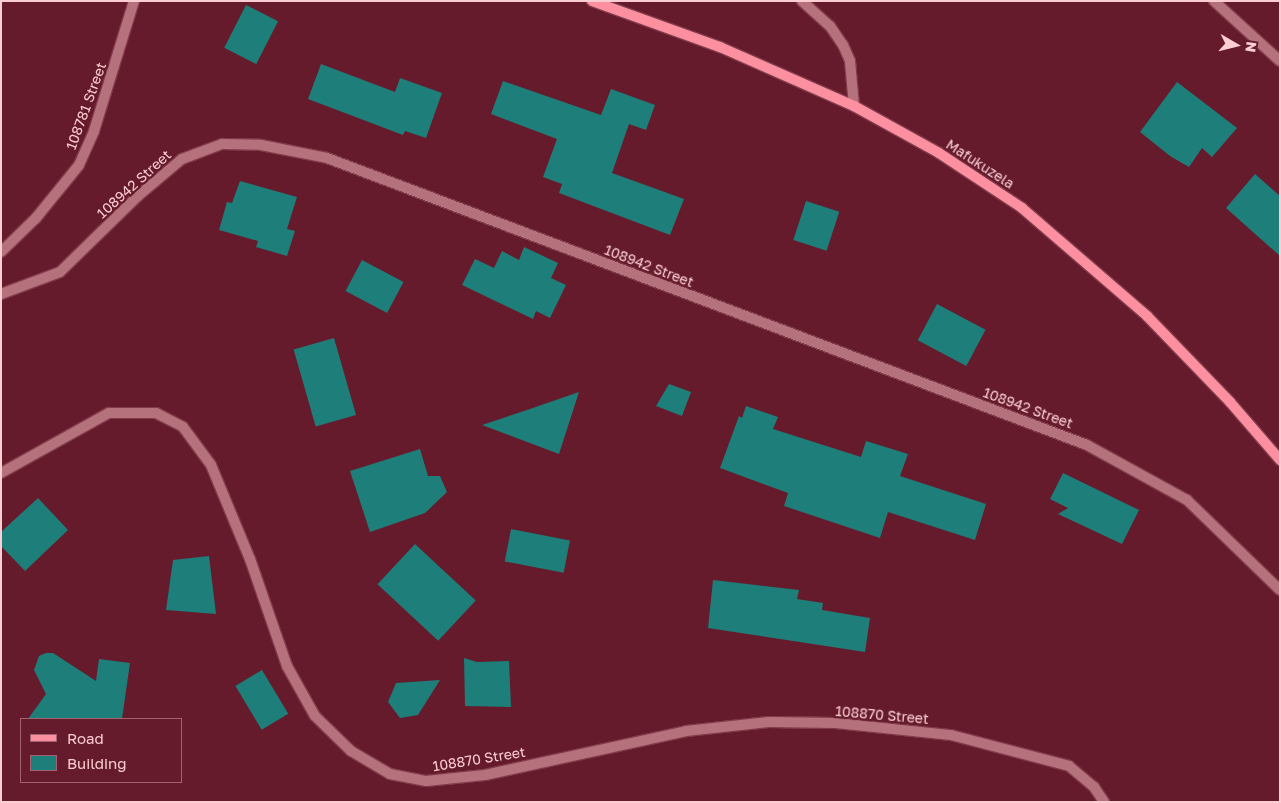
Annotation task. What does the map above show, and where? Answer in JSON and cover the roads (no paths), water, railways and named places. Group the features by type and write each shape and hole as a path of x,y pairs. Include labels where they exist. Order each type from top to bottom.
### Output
{"main road":[{"name":"Mafukuzela","path":"592,1 720,46 854,106 938,153 1022,208 1146,316 1230,402 1280,460"}],"street":[{"name":"108781 Street","path":"1,252 36,218 78,165 94,131 134,1"},
{"path":"802,1 830,26 843,45 850,61 854,106"},
{"path":"1214,1 1280,61"},
{"name":"108942 Street","path":"1,294 60,272 138,196 182,159 222,144 261,145 327,158 1087,445 1187,500 1280,590"},
{"name":"108870 Street","path":"1,473 109,412 156,413 183,428 210,465 250,558 287,666 315,716 351,751 390,774 426,781 485,775 686,731 769,722 836,723 950,735 1069,766 1094,787 1104,802"}]}
